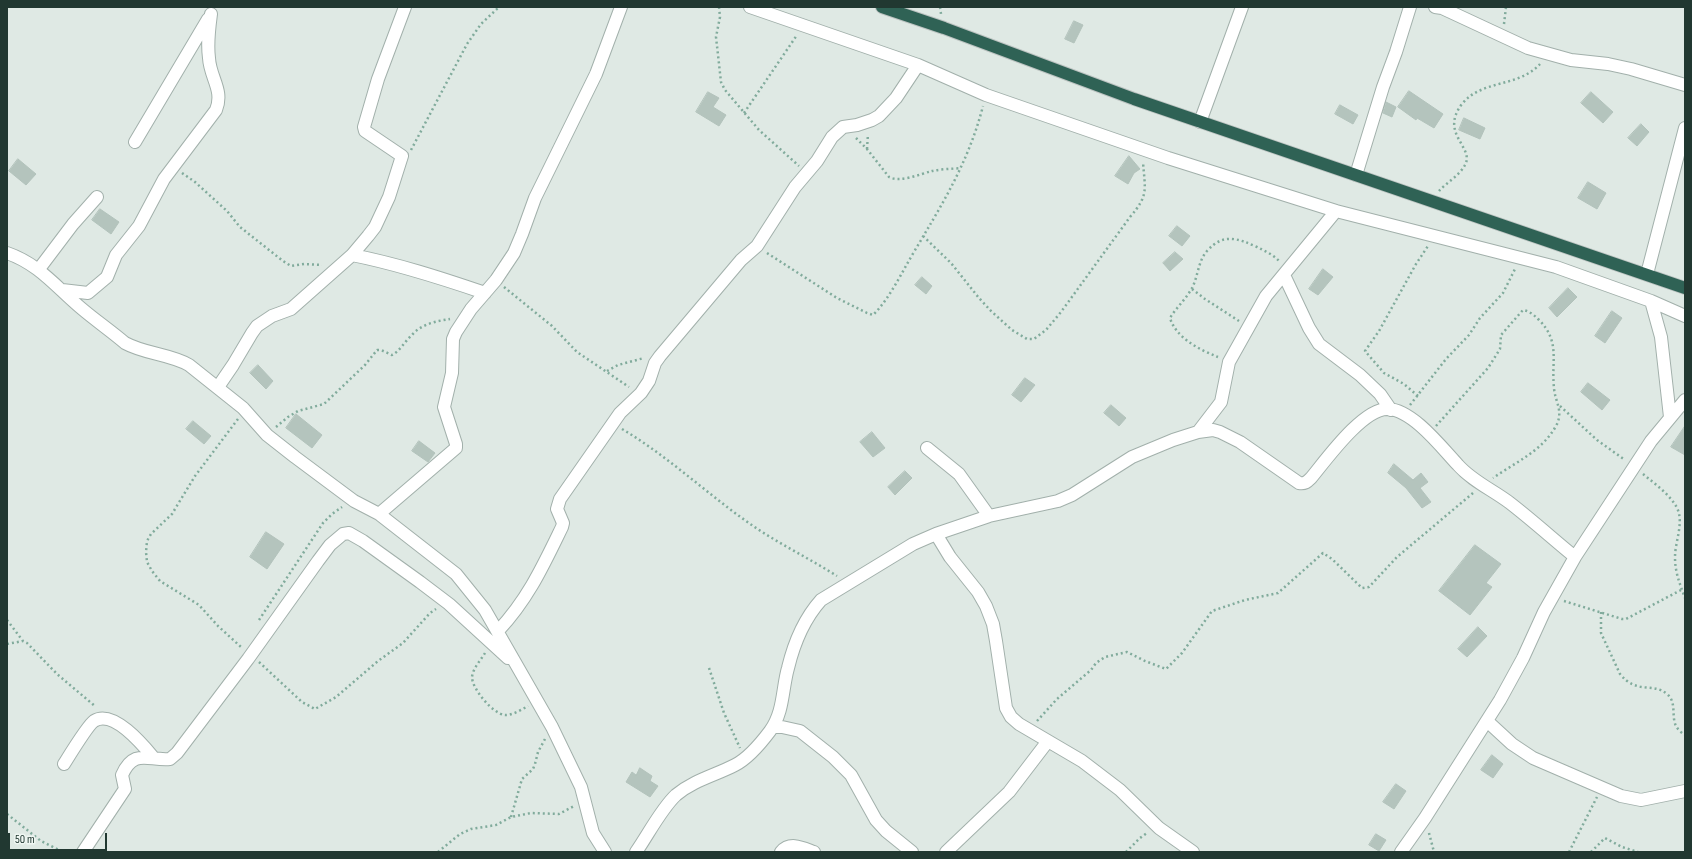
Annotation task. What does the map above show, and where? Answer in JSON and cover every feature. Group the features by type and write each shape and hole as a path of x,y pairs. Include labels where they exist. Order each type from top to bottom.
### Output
{"highway":[{"path":"882,7 944,28 1134,99 1685,288"}],"street":[{"path":"218,387 252,333 261,322 291,309 352,255 368,236 382,213 402,155 365,131 364,127 378,79 405,7"},
{"path":"379,514 456,448 444,402 452,373 454,339 456,332 465,317 496,280 514,252 535,198 596,74 621,7"},
{"path":"750,7 918,65 986,95 1142,149 1336,211 1556,267 1651,301 1685,316"},
{"path":"1200,122 1242,7"},
{"path":"1356,175 1382,87 1413,8"},
{"path":"1439,8 1528,48 1547,54 1571,60 1608,64 1631,69 1685,85"},
{"path":"135,142 212,10"},
{"path":"62,290 85,293 103,282 107,277 116,255 138,226 164,179 216,110 219,101 219,91 211,72 208,44 212,10"},
{"path":"498,631 516,611 533,586 562,527 562,523 556,509 560,499 620,413 641,393 649,382 655,363 660,356 741,260 756,246 783,204 816,161 832,137 843,127 865,123 880,116 896,98 918,65"},
{"path":"1647,274 1685,128"},
{"path":"39,269 70,228 97,197"},
{"path":"1198,432 1221,402 1229,362 1266,296 1336,211"},
{"path":"7,253 23,259 39,269 80,308 125,343 184,362 243,408 266,435 354,501 379,514 456,574 498,631 552,727 581,787 592,833 604,852"},
{"path":"352,255 387,262 423,272 485,293"},
{"path":"1285,274 1309,328 1319,344 1360,375 1397,411 1429,434 1465,472 1508,502 1575,557"},
{"path":"1651,301 1661,337 1670,417"},
{"path":"1401,852 1425,818 1487,721 1523,658 1544,612 1575,557 1634,466 1670,417 1685,400"},
{"path":"636,852 676,795 699,780 736,764 745,758 773,727 780,712 788,668 799,633 812,610 821,600 912,544 989,516 1058,501 1072,495 1132,457 1173,440 1198,432 1213,430 1220,432 1240,442 1299,483 1303,484 1311,478 1355,427 1367,417 1382,410 1397,411"},
{"path":"927,448 959,474 989,516"},
{"path":"83,852 126,789 122,775 130,762 140,757 170,759 177,753 250,657 330,545 343,534 349,533 363,541 449,604 516,665"},
{"path":"936,534 950,557 978,592 986,606 995,635 1006,708 1011,717 1028,730 1082,761 1109,782 1159,828 1193,852"},
{"path":"64,764 92,723 100,719 107,719 136,736 153,757"},
{"path":"1487,721 1512,744 1533,758 1621,796 1641,800 1685,791"},
{"path":"773,727 782,727 800,731 834,757 851,775 876,820 886,831 912,852"},
{"path":"946,852 1009,792 1048,741"},
{"path":"781,852 788,846 793,845 814,852"}],"path":[{"path":"399,164 416,142 467,44 481,24 500,7"},
{"path":"719,7 720,17 716,38 721,82 725,90 759,130 792,159 805,174"},
{"path":"744,113 804,26"},
{"path":"1429,200 1448,181 1459,173 1466,164 1466,155 1453,124 1457,111 1464,102 1489,87 1521,78 1535,69 1547,54"},
{"path":"756,246 836,298 873,315 895,284 952,189 978,127 986,95"},
{"path":"843,127 863,144 891,178 900,179 932,171 961,168"},
{"path":"924,236 951,263 978,298 991,311 1012,330 1027,339 1034,339 1046,330 1061,312 1130,216 1142,203 1144,192 1142,149"},
{"path":"173,166 195,182 227,211 240,227 288,264 340,265"},
{"path":"1418,396 1404,384 1384,373 1365,351 1379,331 1416,264 1436,236"},
{"path":"1229,362 1198,348 1173,327 1170,318 1192,289 1202,258 1206,252 1219,241 1226,238 1247,242 1279,261 1285,274"},
{"path":"1397,411 1418,396 1446,359 1469,335 1480,318 1502,293 1520,258"},
{"path":"496,280 552,326 577,352 624,384 641,393"},
{"path":"1192,289 1225,313 1249,326"},
{"path":"1028,730 1057,699 1100,660 1122,652 1127,652 1166,669 1182,652 1212,611 1244,600 1278,593 1323,553 1332,559 1362,588 1366,588 1397,557 1482,485 1538,448 1545,442 1560,416 1559,405 1554,389 1555,355 1551,337 1542,322 1534,314 1523,310 1501,334 1500,348 1488,368 1429,434"},
{"path":"266,435 298,411 324,404 364,365 377,350 381,350 392,355 413,333 428,324 439,320 465,317"},
{"path":"607,371 618,365 660,356"},
{"path":"1559,405 1597,440 1634,466 1667,494 1679,512 1680,525 1675,556 1677,577 1685,598"},
{"path":"243,408 239,418 195,476 172,514 151,534 147,541 147,562 160,581 199,606 218,626 242,647 250,657 261,663 302,702 315,709 336,697 378,661 403,643 430,612 449,604"},
{"path":"613,423 639,439 718,500 763,532 848,583"},
{"path":"257,622 323,523 336,511 354,501"},
{"path":"1552,598 1626,619 1681,590"},
{"path":"1601,612 1601,633 1620,674 1637,687 1661,690 1669,695 1673,704 1676,726 1685,735"},
{"path":"7,620 23,641 107,719"},
{"path":"7,644 23,641"},
{"path":"242,647 246,641"},
{"path":"492,644 473,672 473,684 480,696 496,711 504,715 518,711 537,701"},
{"path":"709,668 724,713 745,758"},
{"path":"511,817 522,779 532,769 539,748 552,727"},
{"path":"1569,852 1602,788"},
{"path":"438,852 465,831 496,825 511,817 531,813 559,814 584,801"},
{"path":"7,814 41,841 63,852"},
{"path":"1126,852 1140,838 1159,828"},
{"path":"1591,852 1605,838 1622,847 1638,852"}],"building":[{"path":"1074,21 1083,25 1074,43 1065,39"},
{"path":"1409,91 1443,114 1434,128 1417,118 1416,120 1398,107"},
{"path":"708,92 719,98 713,107 726,115 719,126 696,112"},
{"path":"1591,92 1613,112 1603,123 1581,103"},
{"path":"1386,102 1396,107 1392,117 1383,113"},
{"path":"1340,105 1358,115 1353,124 1335,114"},
{"path":"1464,118 1485,128 1480,139 1459,130"},
{"path":"1641,124 1649,132 1637,146 1628,138"},
{"path":"1129,156 1140,169 1134,173 1128,184 1115,176"},
{"path":"18,159 36,174 26,185 9,171"},
{"path":"1588,182 1606,193 1597,209 1578,198"},
{"path":"100,209 119,222 111,234 92,220"},
{"path":"1177,226 1190,236 1182,246 1169,236"},
{"path":"1175,252 1183,259 1170,271 1163,263"},
{"path":"1323,269 1333,277 1318,295 1309,289"},
{"path":"922,277 932,286 926,294 915,285"},
{"path":"1568,288 1577,297 1557,317 1549,308"},
{"path":"1612,311 1622,318 1605,343 1595,336"},
{"path":"258,365 273,381 266,389 250,373"},
{"path":"1025,378 1035,385 1021,402 1012,395"},
{"path":"1588,383 1610,400 1602,410 1581,392"},
{"path":"1111,405 1126,418 1119,426 1104,413"},
{"path":"296,414 322,435 312,448 286,428"},
{"path":"193,421 211,436 204,444 186,429"},
{"path":"1685,426 1685,455 1671,447"},
{"path":"872,432 885,448 873,457 860,442"},
{"path":"419,441 435,453 428,462 412,451"},
{"path":"1394,464 1413,480 1421,473 1428,482 1420,488 1431,502 1422,508 1406,488 1388,473"},
{"path":"905,471 912,478 895,495 888,487"},
{"path":"266,532 284,544 267,569 250,557"},
{"path":"1475,545 1501,564 1486,583 1492,587 1470,615 1439,591"},
{"path":"1478,627 1487,636 1467,657 1458,649"},
{"path":"1492,755 1503,764 1493,778 1481,770"},
{"path":"640,768 652,776 650,781 658,786 650,797 626,782 632,772 636,775"},
{"path":"1396,784 1406,791 1394,809 1383,802"},
{"path":"1376,834 1386,840 1379,851 1369,845"}]}
